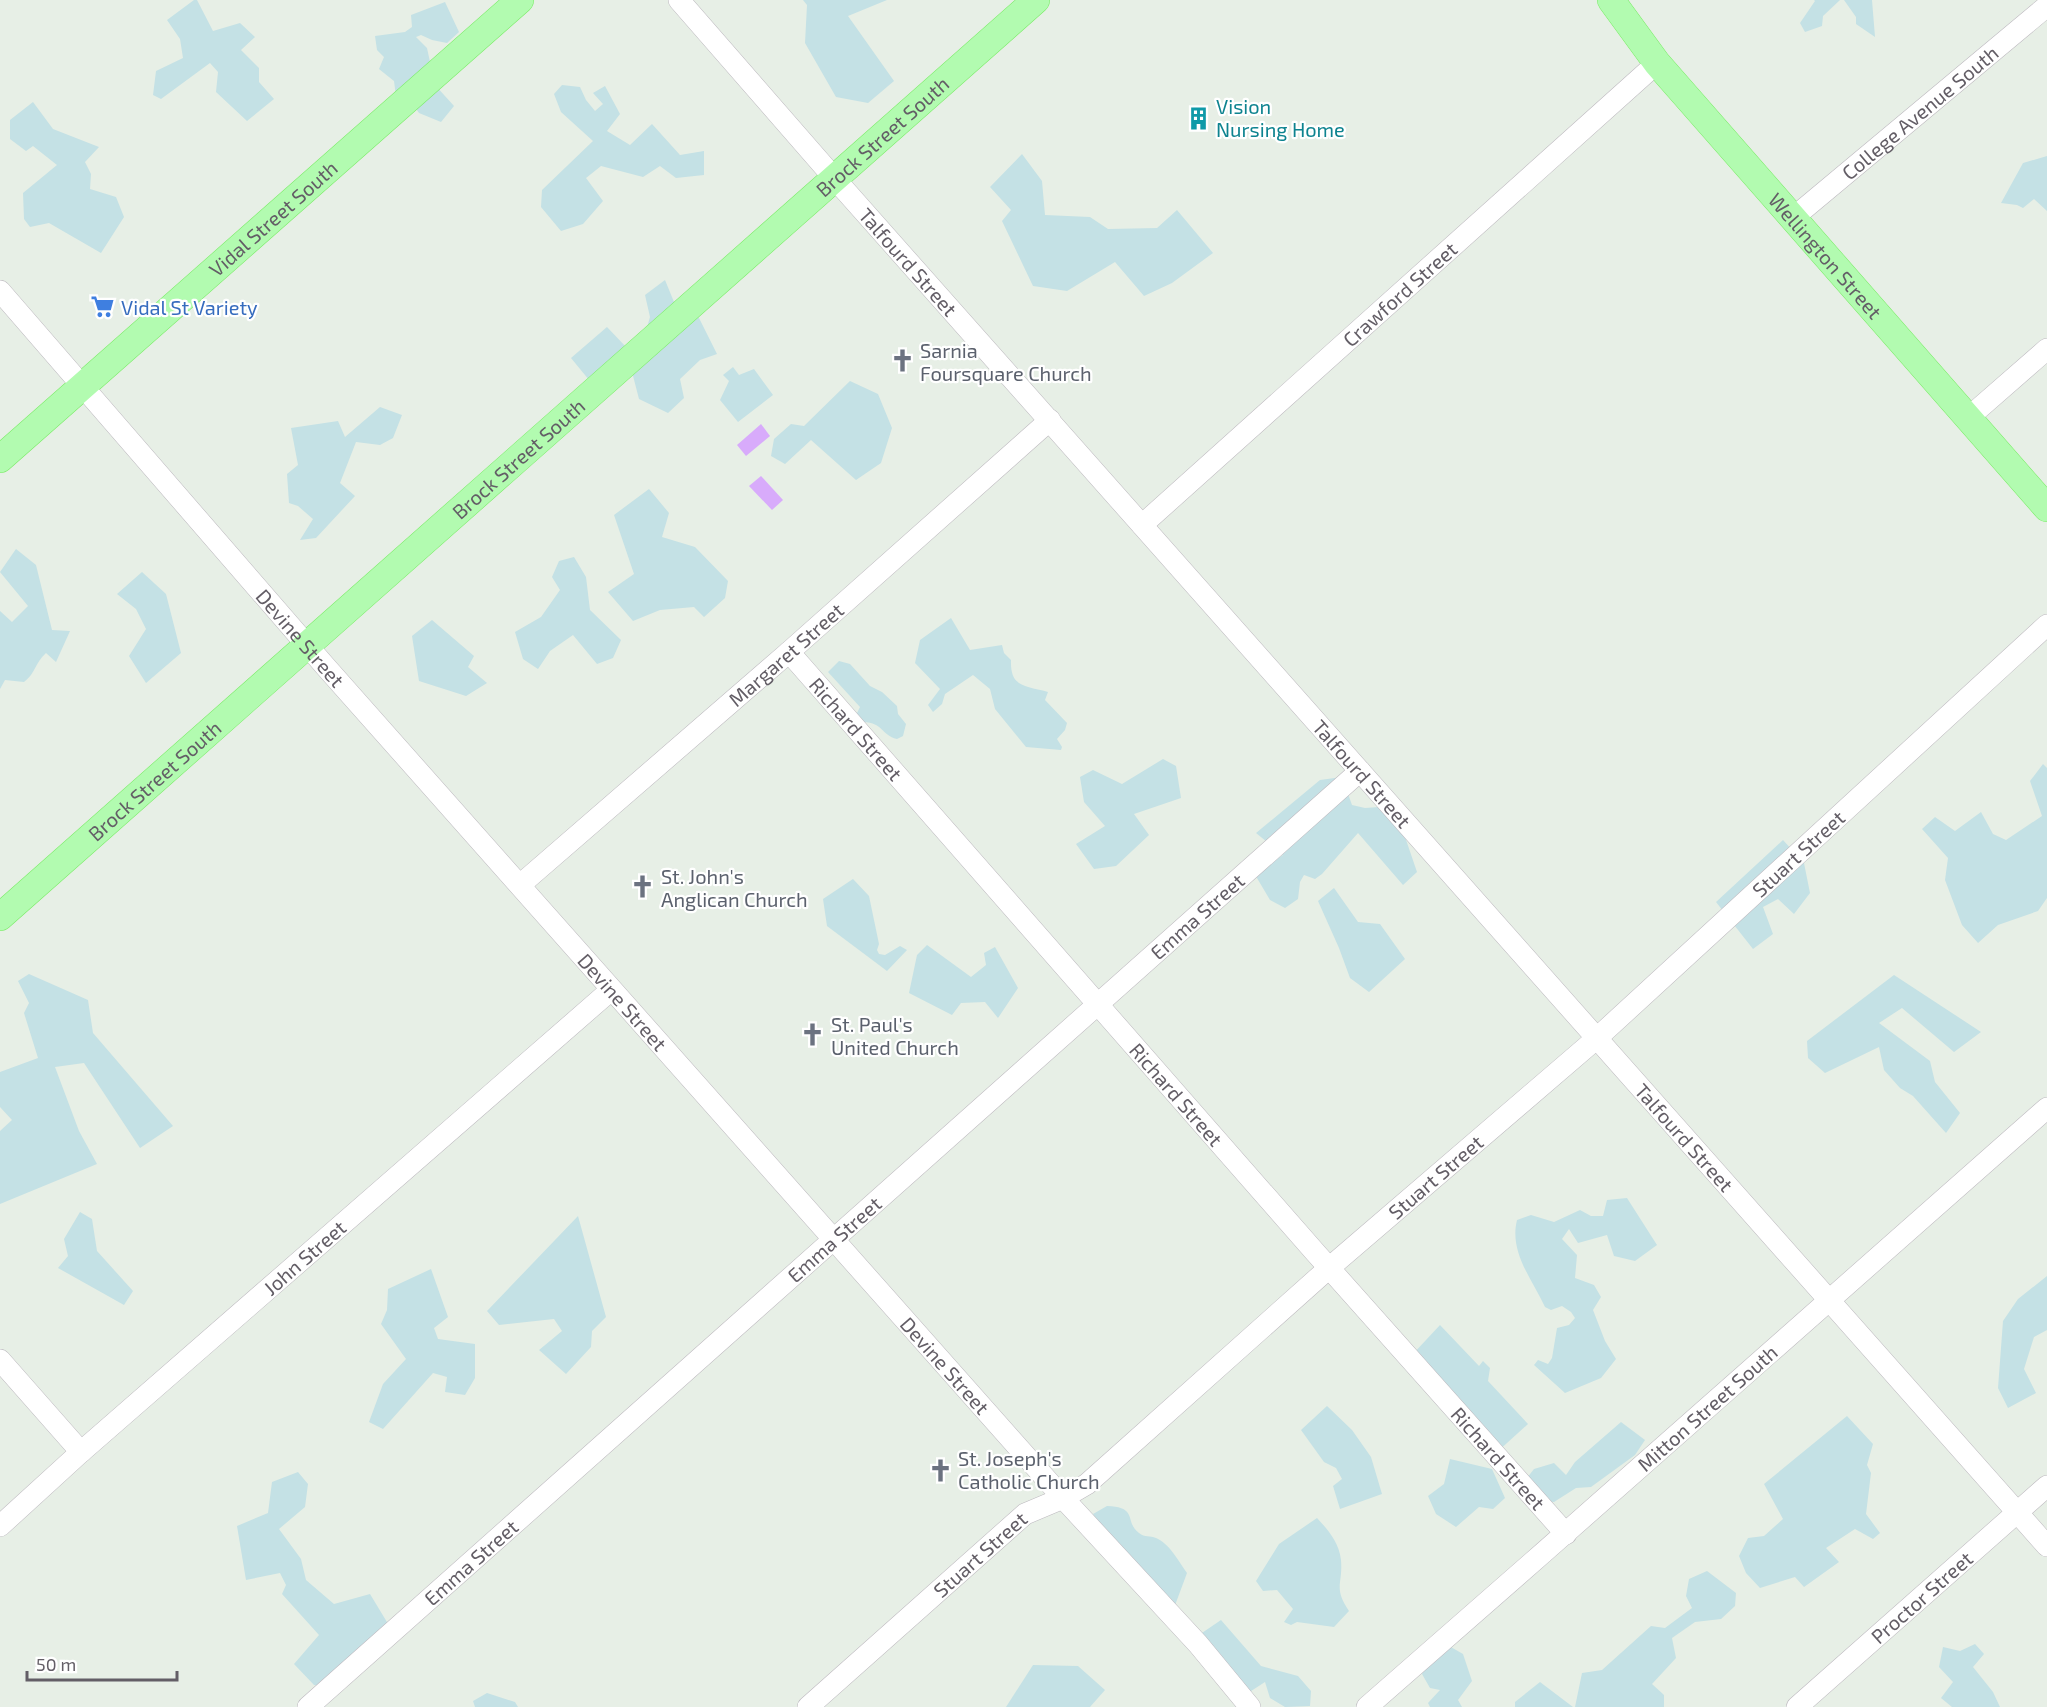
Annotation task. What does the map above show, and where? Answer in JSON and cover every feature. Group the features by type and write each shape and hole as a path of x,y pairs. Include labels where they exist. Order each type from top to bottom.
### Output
{"main road":[{"name":"Vidal Street South","path":"0,459 520,0"},
{"name":"Brock Street South","path":"0,917 1036,0"},
{"name":"Wellington Street","path":"1611,0 1657,63 2047,508"}],"street":[{"name":"Talfourd Street","path":"679,0 2047,1546"},
{"name":"College Avenue South","path":"1793,218 2047,6"},
{"name":"Crawford Street","path":"1142,525 1657,63"},
{"name":"Devine Street","path":"0,291 306,645 1063,1498 1198,1644 1250,1707"},
{"path":"1968,418 2047,349"},
{"name":"Margaret Street","path":"520,885 789,652 1050,420"},
{"name":"Stuart Street","path":"808,1707 1025,1514 1063,1498 1087,1484 1329,1268 1597,1038 2047,626"},
{"name":"Richard Street","path":"789,652 1329,1268 1566,1534"},
{"name":"Emma Street","path":"308,1707 1360,771"},
{"name":"John Street","path":"0,1526 81,1452 611,990"},
{"name":"Mitton Street South","path":"1367,1707 2047,1108"},
{"path":"0,1360 81,1452"},
{"name":"Proctor Street","path":"1797,1707 2047,1486"}],"shaded area":[{"path":"197,0 213,31 240,23 255,37 241,50 259,68 259,82 274,99 247,121 216,92 218,72 210,63 161,99 153,95 156,71 183,58 180,39 167,20"},
{"path":"803,0 887,0 848,16 894,81 868,103 836,97 805,43 807,5"},
{"path":"1814,0 1840,0 1823,16 1822,26 1805,32 1800,23"},
{"path":"1844,0 1872,0 1875,37 1856,24 1856,17"},
{"path":"445,2 459,32 447,43 421,35 416,37 427,48 435,85 454,106 441,122 419,113 414,106 396,96 394,81 379,69 384,57 377,50 375,36 405,32 412,27 411,15"},
{"path":"562,85 580,87 586,100 595,111 603,104 593,93 605,86 620,114 607,131 630,145 652,124 680,155 704,151 704,175 676,178 660,166 643,177 601,166 586,178 603,201 583,224 561,231 541,207 542,190 593,141 561,112 554,94"},
{"path":"33,102 53,129 99,147 85,162 91,174 90,189 116,197 124,217 101,253 49,223 30,227 24,219 23,193 57,165 33,146 26,151 10,139 10,120"},
{"path":"1022,154 1042,181 1045,215 1090,217 1108,229 1157,228 1177,210 1213,253 1172,283 1144,296 1115,262 1067,291 1033,286 1002,221 1011,210 990,187"},
{"path":"2047,156 2047,211 2034,199 2023,208 2001,203 2023,163"},
{"path":"665,280 681,319 698,316 717,354 700,360 680,379 684,398 668,413 639,399 631,368 594,386 571,358 607,327 626,347 643,341 650,317 645,295"},
{"path":"733,367 739,375 754,369 773,395 738,422 720,400 729,381 723,375"},
{"path":"850,381 878,394 892,428 881,463 856,480 811,440 785,464 771,456 774,439 791,424 804,426"},
{"path":"380,407 402,415 393,438 380,445 356,442 340,483 355,496 316,538 300,540 313,519 298,506 289,503 287,474 298,465 291,428 338,421 345,437"},
{"path":"761,424 770,436 746,456 737,445"},
{"path":"761,476 783,500 772,510 749,486"},
{"path":"649,489 669,513 662,537 695,547 728,581 725,598 704,617 694,607 660,610 633,621 608,592 634,574 614,515"},
{"path":"16,549 36,565 52,630 70,631 56,662 46,653 24,682 5,680 0,689 0,611 12,622 28,606 0,572"},
{"path":"574,557 586,577 590,610 621,640 613,658 597,664 573,635 550,651 538,669 523,659 515,632 541,617 560,590 552,577 559,561"},
{"path":"142,572 166,594 181,653 146,683 129,656 146,629 136,609 117,594"},
{"path":"951,618 970,650 1002,645 1004,653 1011,660 1011,669 1016,681 1026,687 1048,692 1045,700 1067,723 1065,730 1057,739 1062,747 1061,750 1026,747 995,709 990,689 973,675 945,694 942,704 933,712 928,705 940,689 915,663 920,640"},
{"path":"432,620 474,656 468,667 487,683 466,696 419,681 412,636"},
{"path":"839,661 850,664 870,686 882,692 897,706 898,714 906,724 903,736 897,739 892,737 879,727 863,722 856,715 860,707 828,672"},
{"path":"1163,759 1176,766 1181,798 1134,814 1149,835 1116,866 1094,869 1076,844 1105,826 1084,802 1080,777 1093,770 1122,784"},
{"path":"2043,764 2047,768 2047,898 2038,911 1998,925 1978,943 1962,925 1945,880 1948,858 1922,829 1935,817 1955,831 1981,812 1993,834 2006,840 2042,816 2030,781"},
{"path":"1342,777 1352,805 1365,808 1379,807 1403,831 1417,872 1403,885 1358,833 1322,874 1315,879 1304,875 1300,882 1298,899 1285,908 1270,900 1254,873 1283,855 1256,833 1320,780"},
{"path":"1783,840 1804,863 1810,893 1794,914 1778,899 1763,907 1773,934 1753,949 1716,902"},
{"path":"853,879 869,896 879,954 885,955 900,946 907,950 887,971 827,926 823,899"},
{"path":"1334,888 1358,922 1380,924 1405,959 1369,992 1350,978 1318,901"},
{"path":"927,945 971,977 986,965 984,953 995,947 1018,988 998,1018 985,1002 961,1003 952,1015 909,993 917,955"},
{"path":"29,974 88,1000 93,1033 173,1126 140,1148 84,1063 55,1067 79,1131 97,1164 0,1204 0,1131 12,1120 0,1107 0,1072 38,1058 24,1013 29,1003 18,981"},
{"path":"1894,975 1981,1032 1954,1052 1902,1008 1879,1023 1930,1061 1935,1082 1960,1113 1946,1133 1913,1096 1900,1088 1884,1070 1879,1047 1825,1073 1808,1058 1807,1041"},
{"path":"1627,1198 1657,1245 1635,1261 1614,1256 1607,1235 1578,1243 1569,1229 1562,1239 1577,1255 1575,1278 1594,1285 1601,1297 1593,1310 1605,1341 1616,1359 1601,1378 1565,1393 1534,1365 1538,1360 1548,1364 1552,1358 1557,1328 1569,1325 1575,1318 1562,1306 1551,1310 1545,1307 1519,1254 1515,1232 1517,1220 1531,1215 1554,1222 1580,1210 1591,1216 1603,1216 1607,1200"},
{"path":"80,1212 92,1219 97,1251 133,1291 124,1305 58,1268 68,1256 64,1239"},
{"path":"578,1216 606,1317 592,1331 591,1347 566,1374 539,1350 562,1331 554,1319 499,1325 487,1311"},
{"path":"431,1269 448,1317 434,1328 438,1339 475,1344 475,1378 465,1395 445,1392 447,1377 433,1373 383,1429 369,1422 383,1384 406,1359 381,1324 387,1310 388,1289"},
{"path":"2047,1276 2047,1330 2034,1337 2024,1369 2036,1393 2008,1408 1998,1388 2003,1321 2018,1299"},
{"path":"1440,1325 1479,1366 1483,1361 1490,1368 1488,1381 1528,1424 1496,1453 1412,1355"},
{"path":"1327,1406 1352,1430 1371,1457 1382,1494 1340,1509 1333,1486 1342,1479 1336,1468 1324,1462 1301,1430"},
{"path":"1847,1416 1873,1444 1867,1465 1871,1473 1866,1514 1880,1533 1873,1539 1855,1529 1826,1548 1839,1562 1804,1587 1795,1577 1760,1588 1746,1573 1739,1556 1748,1538 1764,1536 1783,1519 1764,1484"},
{"path":"1621,1422 1645,1440 1635,1455 1591,1487 1576,1488 1554,1502 1530,1500 1519,1488 1534,1469 1554,1463 1566,1475 1575,1462"},
{"path":"1450,1459 1492,1469 1505,1498 1493,1509 1479,1507 1456,1527 1436,1514 1428,1496 1444,1484"},
{"path":"298,1472 308,1484 305,1507 279,1529 301,1559 306,1580 334,1604 370,1594 396,1637 341,1689 314,1685 294,1664 319,1635 282,1594 286,1585 280,1573 246,1580 237,1526 268,1513 272,1482"},
{"path":"1107,1506 1123,1509 1141,1535 1156,1538 1166,1544 1187,1573 1174,1608 1154,1607 1093,1514"},
{"path":"1317,1518 1329,1532 1338,1548 1341,1560 1340,1591 1349,1611 1334,1627 1297,1622 1291,1625 1284,1622 1293,1609 1277,1590 1263,1591 1256,1581 1279,1544"},
{"path":"1707,1571 1736,1593 1735,1606 1721,1619 1695,1622 1672,1638 1676,1658 1652,1684 1664,1695 1664,1707 1575,1707 1582,1673 1602,1670 1651,1626 1665,1628 1692,1608 1686,1596 1689,1579"},
{"path":"1221,1620 1261,1666 1298,1676 1311,1691 1310,1706 1285,1707 1270,1698 1265,1682 1248,1693 1196,1637"},
{"path":"1975,1644 1984,1654 1973,1667 1993,1692 2000,1707 1952,1707 1941,1698 1953,1682 1939,1667 1943,1647 1960,1651"},
{"path":"1449,1646 1463,1654 1472,1681 1458,1700 1462,1707 1430,1707 1428,1703 1440,1690 1430,1688 1422,1674 1431,1656"},
{"path":"1033,1665 1078,1666 1105,1690 1090,1707 1006,1707"},
{"path":"1540,1682 1573,1707 1515,1707 1515,1702"},
{"path":"487,1693 515,1702 518,1707 475,1707 473,1701"}],"place":[{"name":"Vision Nursing Home","path":"1198,118"},
{"name":"Vidal St Variety","path":"103,307"},
{"name":"Sarnia Foursquare Church","path":"902,361"},
{"name":"St. John's Anglican Church","path":"643,887"},
{"name":"St. Paul's United Church","path":"813,1035"},
{"name":"St. Joseph's Catholic Church","path":"940,1470"}]}
